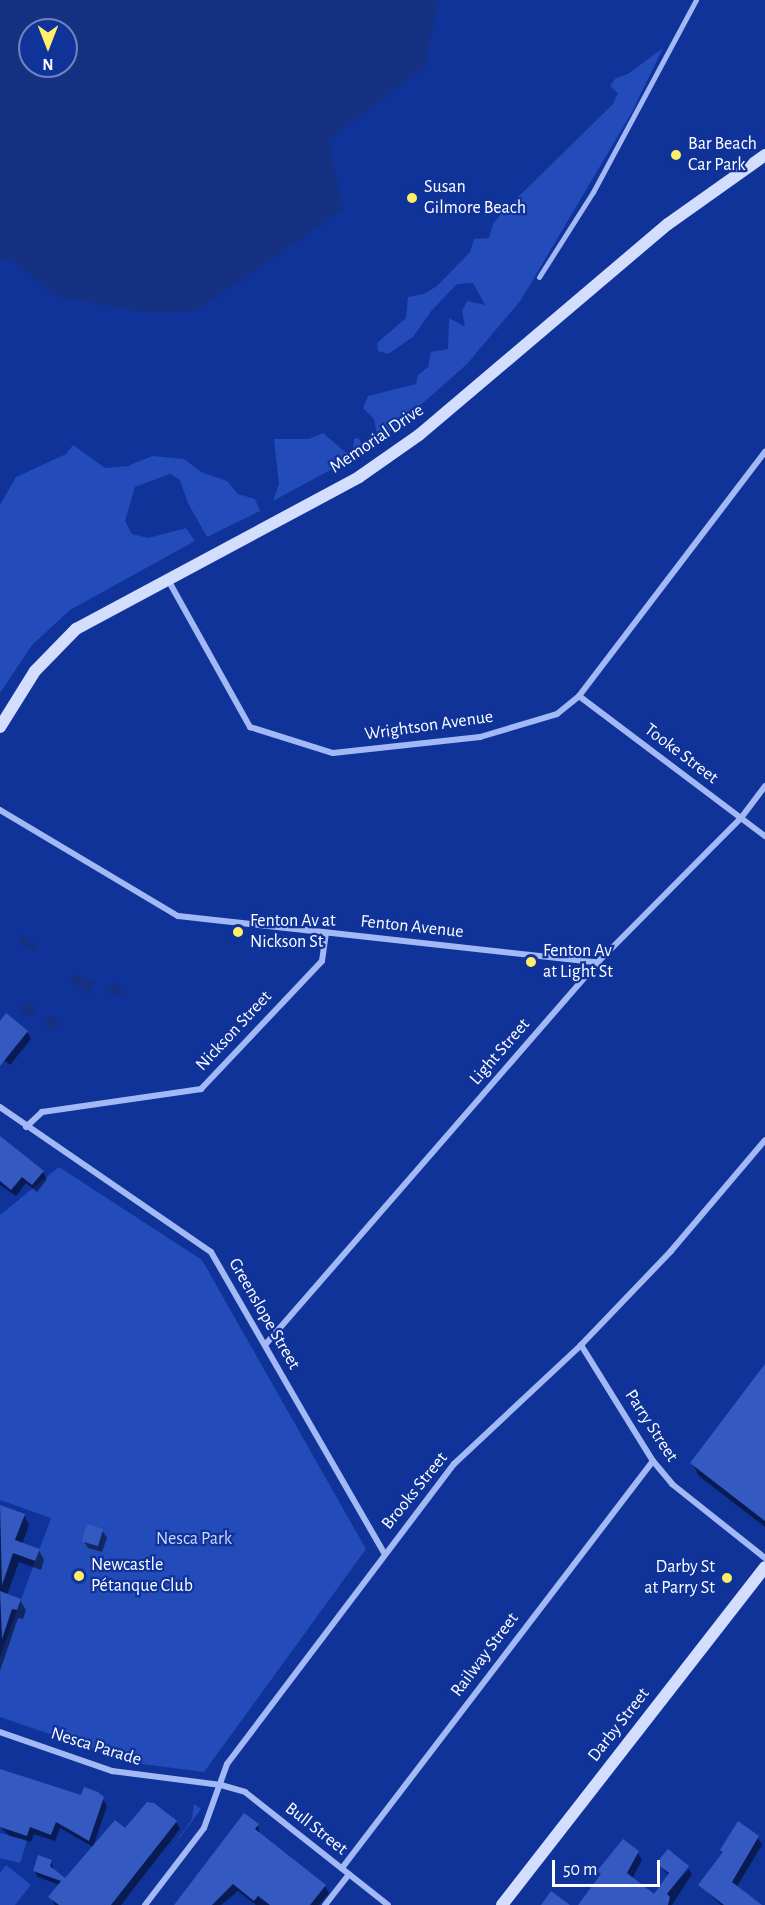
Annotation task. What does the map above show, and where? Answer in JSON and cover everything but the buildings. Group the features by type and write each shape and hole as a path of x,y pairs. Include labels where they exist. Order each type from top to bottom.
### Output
{"main road":[{"name":"Memorial Drive","path":"0,728 35,671 76,629 167,578 359,477 419,435 668,224 765,155"},
{"name":"Darby Street","path":"502,1905 765,1567"}],"street":[{"path":"539,277 593,192 696,0"},
{"name":"Wrightson Avenue","path":"167,578 244,720 250,727 333,753 480,737 557,714 579,696 765,452"},
{"name":"Tooke Street","path":"579,696 765,836"},
{"name":"Light Street","path":"264,1345 598,962 741,818 765,786"},
{"name":"Fenton Avenue","path":"0,810 178,916 598,962"},
{"name":"Nickson Street","path":"26,1127 42,1112 201,1089 322,961 326,933"},
{"path":"0,1107 26,1127"},
{"name":"Greenslope Street","path":"26,1127 211,1252 384,1553"},
{"name":"Brooks Street","path":"145,1905 198,1837 221,1785 227,1764 384,1553 454,1464 581,1345 671,1251 765,1140"},
{"name":"Parry Street","path":"581,1345 653,1461 672,1484 765,1557"},
{"name":"Railway Street","path":"342,1868 653,1461"},
{"name":"Nesca Parade","path":"0,1732 134,1777 221,1785"},
{"name":"Bull Street","path":"221,1785 245,1792 388,1905"},
{"path":"325,1905 349,1874"}],"green space":[{"path":"663,48 632,112 521,300 467,364 373,447 273,501 279,484 274,439 309,439 323,433 345,452 353,453 354,439 358,438 364,447 378,440 374,419 363,408 368,396 416,384 418,375 428,367 431,352 448,349 449,318 465,327 462,311 467,301 485,305 473,283 457,284 432,310 413,337 388,354 378,351 377,343 406,318 408,297 424,294 437,286 470,252 474,239 489,238 493,224 502,213 613,104 618,93 610,86 616,78 628,74"},
{"path":"73,445 105,468 128,466 152,456 184,459 201,472 227,481 238,494 255,499 260,511 207,537 188,503 180,480 170,474 135,487 125,521 132,534 148,538 186,528 195,541 70,610 32,645 0,693 0,505 16,477 66,454"},
{"name":"Nesca Park","path":"59,1167 202,1260 366,1549 204,1772 134,1763 0,1717 0,1657 51,1518 0,1500 0,1215"},
{"path":"194,1804 201,1809 163,1860 192,1819"},
{"path":"0,1833 27,1840 20,1863 0,1858"},
{"path":"6,1865 31,1885 15,1905 0,1905 0,1873"}],"shaded area":[{"path":"0,0 439,0 424,68 328,140 343,209 196,311 142,312 55,296 8,257 0,260"},
{"path":"22,935 38,946 36,952 18,942"},
{"path":"74,973 95,983 89,993 70,982"},
{"path":"115,983 123,990 122,996 105,993"},
{"path":"25,1002 31,1002 35,1009 31,1016 25,1016 21,1012 21,1006"},
{"path":"49,1016 55,1016 59,1023 55,1030 49,1030 45,1026 45,1020"}],"place":[{"name":"Bar Beach Car Park","path":"676,155"},
{"name":"Susan Gilmore Beach","path":"412,198"},
{"name":"Fenton Av at Nickson St","path":"238,932"},
{"name":"Fenton Av at Light St","path":"531,962"},
{"name":"Newcastle Pétanque Club","path":"79,1576"},
{"name":"Darby St at Parry St","path":"727,1578"}]}
